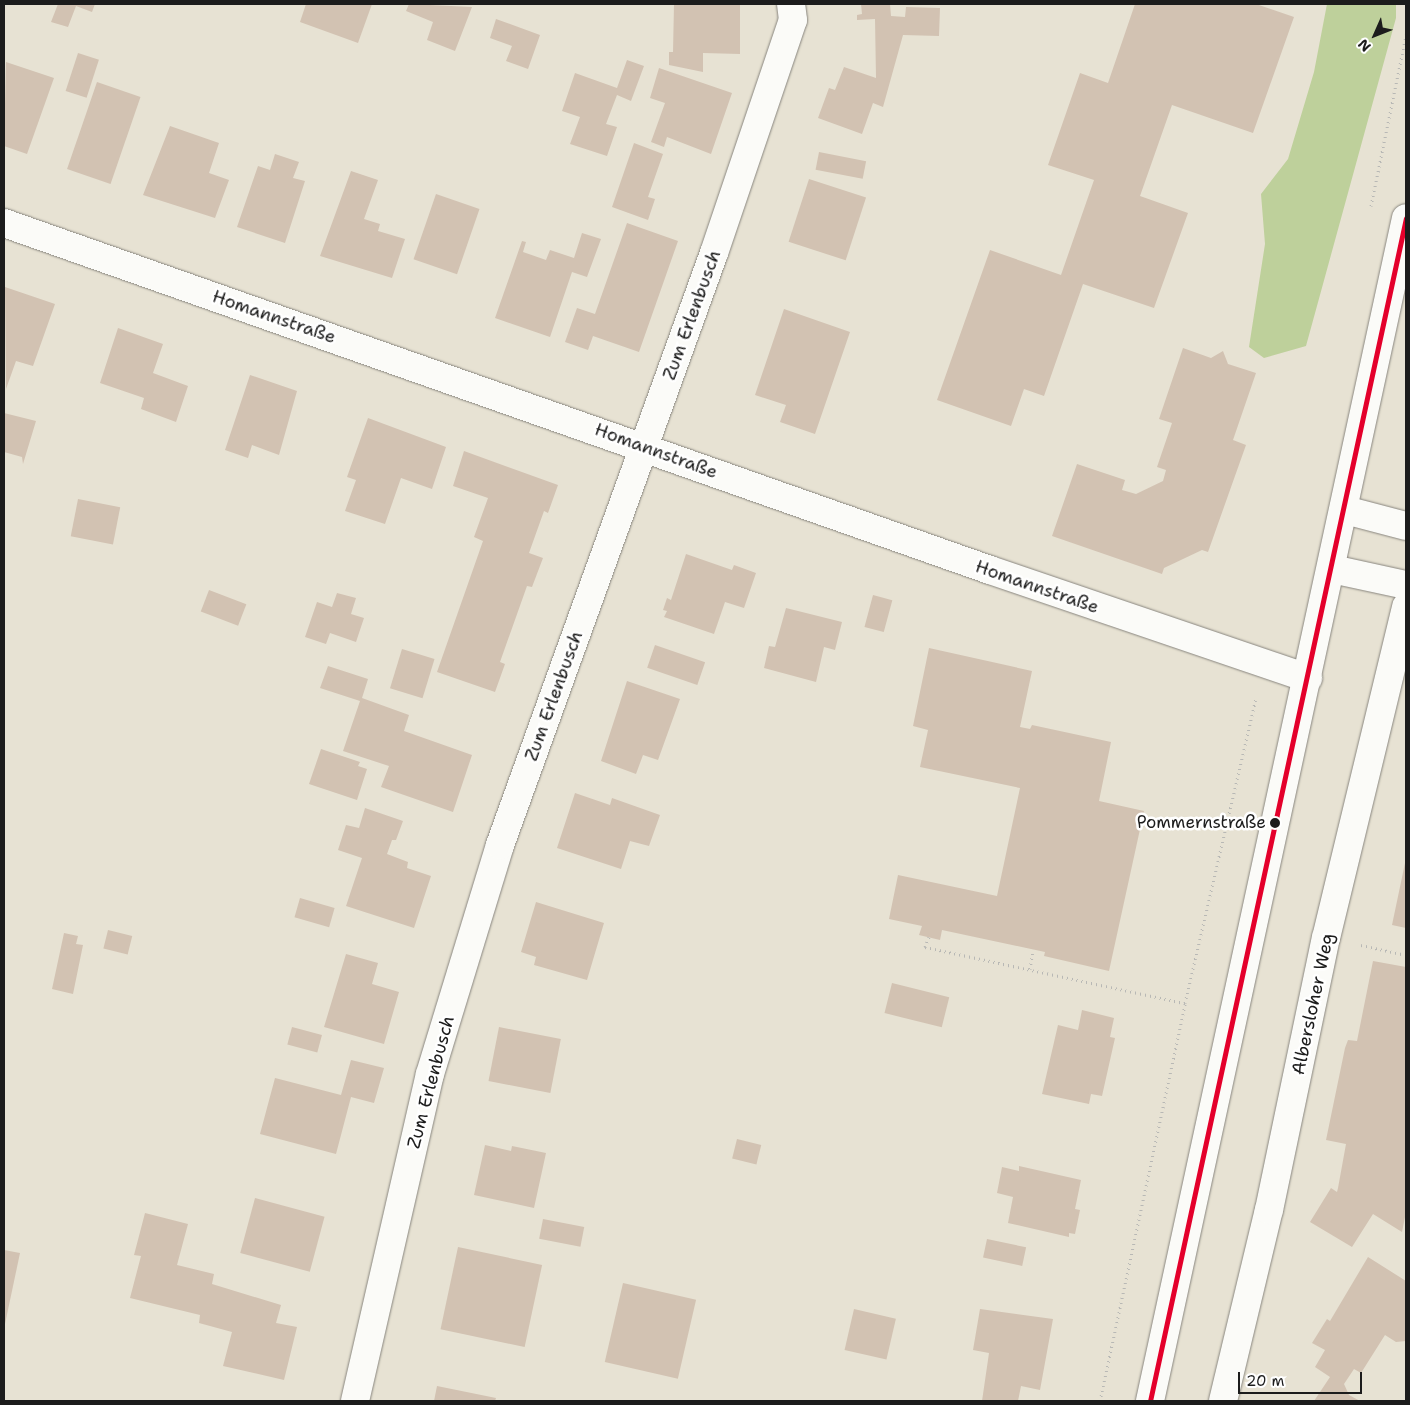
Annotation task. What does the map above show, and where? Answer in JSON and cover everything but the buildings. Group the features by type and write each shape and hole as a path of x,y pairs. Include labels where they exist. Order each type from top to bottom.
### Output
{"street":[{"name":"Zum Erlenbusch","path":"355,1401 430,1074 500,845 644,447 793,20 791,4"},
{"path":"1150,1401 1345,510 1406,218"},
{"name":"Homannstraße","path":"4,223 1308,678"},
{"path":"1345,510 1406,526"},
{"path":"1332,569 1406,585"},
{"name":"Albersloher Weg","path":"1223,1401 1269,1210 1326,938 1406,607"}],"path":[{"path":"1370,211 1406,35"},
{"path":"1100,1401 1185,1003 1267,664"},
{"path":"929,938 925,948 1185,1003"},
{"path":"1326,938 1406,955"},
{"path":"1030,969 1033,950"}],"green space":[{"path":"1327,4 1396,4 1396,18 1306,346 1264,358 1249,347 1265,244 1261,194 1288,159 1314,72"}],"transit line":[{"path":"1150,1401 1406,218"}],"place":[{"name":"Pommernstraße","path":"1275,823"}]}
